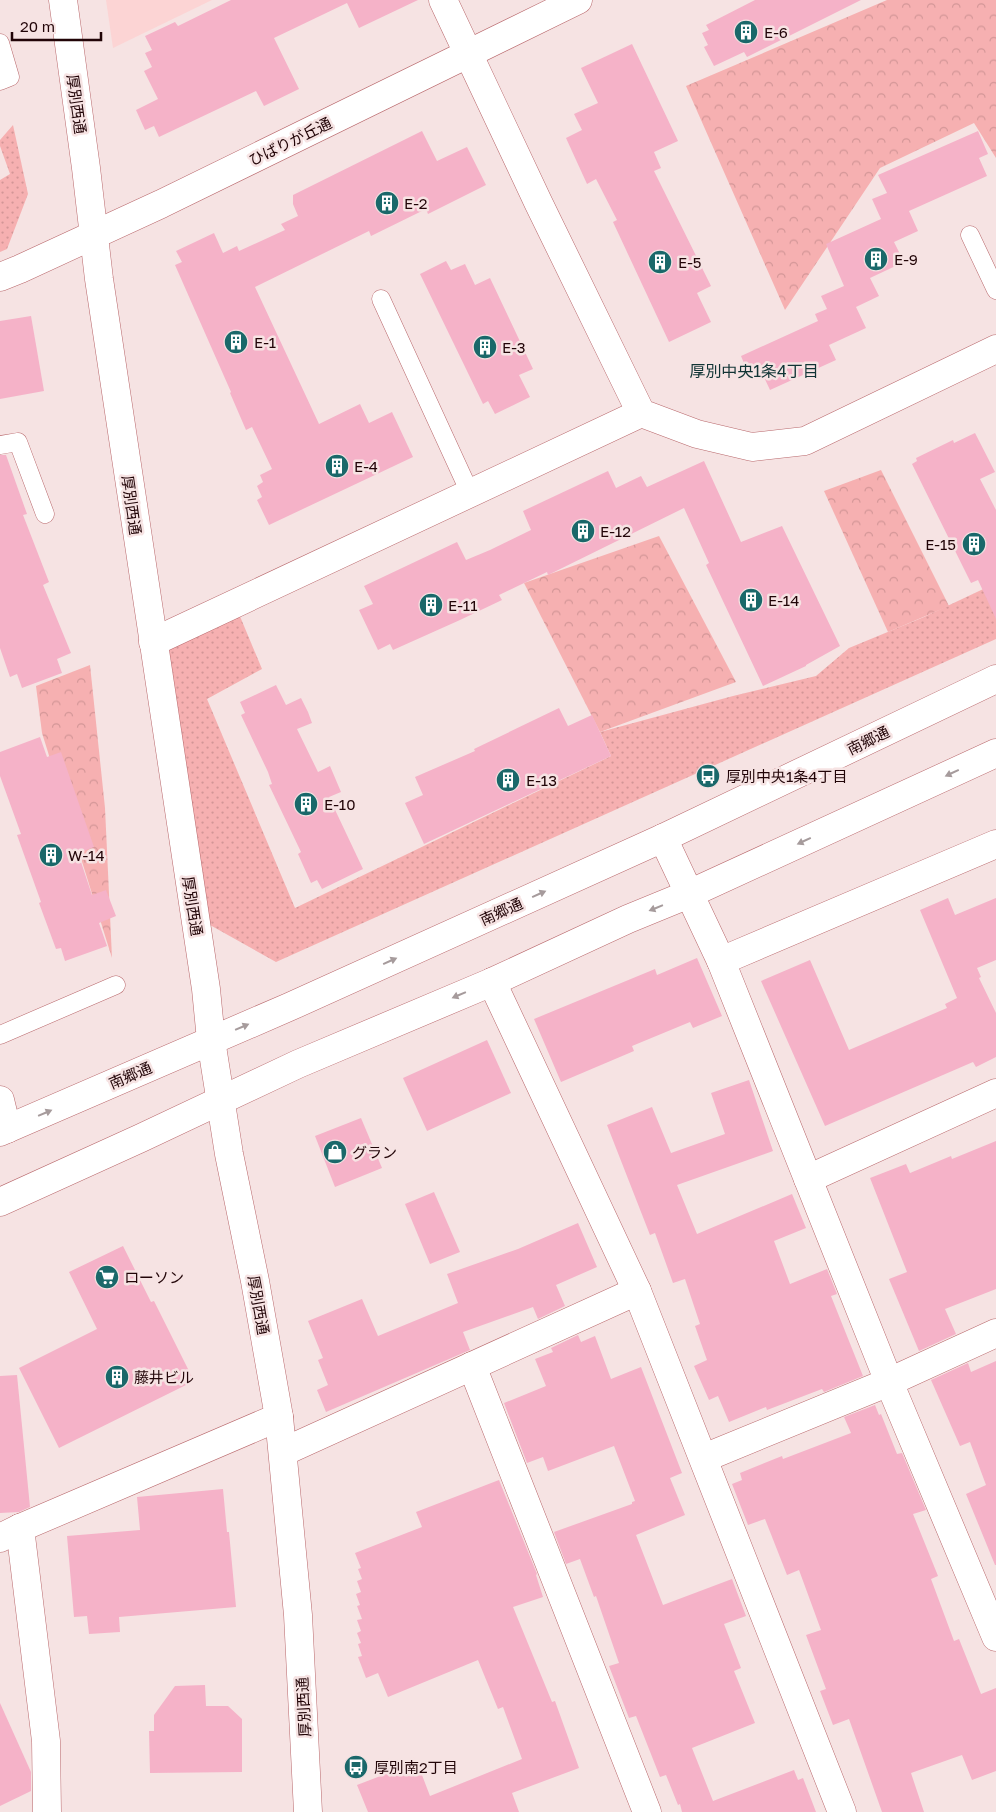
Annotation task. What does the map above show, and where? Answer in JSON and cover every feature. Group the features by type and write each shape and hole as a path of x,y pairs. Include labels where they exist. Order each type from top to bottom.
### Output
{"street":[{"name":"厚別西通","path":"63,0 100,289 206,989 211,1040 279,1418 298,1615 308,1812"},
{"path":"443,0 640,412 697,434 752,447 805,441 996,349"},
{"name":"ひばりが丘通","path":"0,276 20,269 161,204 578,0"},
{"path":"152,642 640,412"},
{"name":"南郷通","path":"4,1130 211,1040 663,838 996,678"},
{"path":"0,1202 298,1064 492,982 996,753"},
{"path":"663,838 721,960 889,1382 987,1590 996,1637"},
{"path":"721,960 996,844"},
{"path":"492,982 637,1291 842,1812"},
{"path":"808,1179 996,1093"},
{"path":"0,1100 4,1130"},
{"path":"283,1452 637,1291"},
{"path":"704,1458 889,1382 996,1334"},
{"path":"472,1366 647,1812"},
{"path":"42,1809 46,1741 10,1533 279,1418"}],"lane":[{"path":"0,43 10,77 0,82"},
{"path":"970,235 996,290"},
{"path":"381,299 470,493"},
{"path":"0,445 18,442 45,514"},
{"path":"0,1035 116,985"}],"shaded area":[{"path":"106,0 212,0 113,48"}],"green space":[{"path":"887,0 996,0 996,158 974,123 880,168 785,310 686,86"},
{"path":"13,125 28,194 7,249 0,252 0,180 10,174 0,146 0,140"},
{"path":"881,470 949,606 888,632 824,491"},
{"path":"659,536 736,682 600,732 524,583"},
{"path":"996,583 996,639 276,962 210,925 164,647 239,614 262,669 207,699 295,908 611,756 600,732 816,676 849,648 924,617"},
{"path":"90,665 105,808 112,958 42,733 36,686"}],"building":[{"path":"231,0 418,0 359,28 347,3 274,38 299,89 264,106 256,91 159,137 154,126 145,130 136,110 158,99 144,71 152,67 145,53 152,50 145,36 175,22 178,26"},
{"name":"E-6","path":"755,0 861,0 747,57 744,52 714,66 704,47 708,45 702,33 709,30 706,25"},
{"path":"632,44 678,141 654,152 661,168 654,171 711,286 697,293 711,322 669,342 613,222 617,220 596,179 587,184 566,138 582,130 574,114 598,103 581,68"},
{"path":"422,131 437,161 467,147 486,185 428,214 426,209 371,236 369,231 255,287 319,424 360,404 369,423 392,412 413,457 269,525 257,500 262,497 257,486 263,482 260,475 272,469 252,427 246,430 175,265 182,262 176,251 214,233 223,253 237,246 239,251 285,230 281,224 298,216 293,204 293,195"},
{"name":"E-9","path":"978,131 988,154 979,158 987,176 909,211 918,231 894,242 904,262 870,278 879,296 856,307 866,328 829,345 836,360 770,390 763,375 751,380 741,356 818,321 815,314 827,309 821,296 844,286 826,244 881,219 872,199 887,193 878,175"},
{"name":"E-3","path":"446,261 451,270 465,264 475,285 490,278 533,369 519,375 530,397 495,414 488,401 483,404 420,274"},
{"path":"31,316 44,391 0,399 0,321"},
{"name":"E-15","path":"975,433 995,472 980,479 996,510 996,619 978,580 971,583 912,464 917,461 916,458 953,440 954,443"},
{"path":"0,455 6,455 27,514 23,515 49,582 43,585 71,653 57,659 62,673 22,688 17,674 10,677 0,648"},
{"path":"704,461 741,542 782,526 840,646 806,666 763,686 706,565 709,563 684,508 548,575 547,572 499,595 502,600 460,620 393,650 390,644 378,650 359,610 373,604 364,586 457,542 466,560 490,550 531,530 523,511 608,471 616,488 641,476 647,487"},
{"name":"E-10","path":"276,685 286,705 301,698 308,712 312,723 297,729 318,772 330,766 341,792 329,797 363,869 322,889 317,880 311,883 298,854 301,852 269,785 272,784 268,772 241,715 245,713 240,702"},
{"name":"E-13","path":"559,708 568,726 592,715 611,756 424,844 405,803 423,795 415,777 475,751 474,749"},
{"name":"W-14","path":"40,737 47,757 61,752 94,847 78,853 92,895 106,890 116,916 99,923 107,946 65,961 61,948 56,949 39,903 41,902 17,835 21,834 0,776 0,752"},
{"path":"948,898 955,915 996,898 996,960 977,968 981,977 979,978 996,1013 996,1057 976,1067 973,1062 825,1126 761,981 810,960 849,1050 947,1008 945,1004 957,998 920,910"},
{"path":"697,958 722,1016 693,1028 690,1022 632,1046 634,1051 561,1082 534,1019 655,969 657,975"},
{"path":"487,1040 511,1093 427,1131 403,1078"},
{"path":"749,1080 773,1151 677,1185 697,1234 792,1194 806,1228 774,1241 790,1284 827,1269 837,1294 831,1296 863,1376 824,1392 822,1389 767,1410 766,1407 729,1422 718,1396 709,1400 694,1366 707,1360 695,1326 700,1324 685,1279 673,1283 655,1233 650,1235 607,1125 652,1107 671,1153 725,1134 711,1093"},
{"path":"361,1118 382,1168 335,1187 315,1136"},
{"path":"996,1141 996,1289 945,1309 956,1334 919,1351 889,1279 907,1272 870,1178 906,1164 910,1173 951,1156 952,1159"},
{"path":"434,1192 460,1252 430,1264 405,1204"},
{"path":"578,1223 597,1267 556,1285 565,1306 538,1319 533,1307 463,1332 470,1350 326,1412 317,1390 328,1385 318,1360 323,1358 308,1321 362,1299 378,1336 458,1303 447,1274 518,1249"},
{"name":"藤井ビル","path":"123,1246 151,1302 154,1301 194,1381 59,1448 19,1368 97,1329 69,1272"},
{"path":"578,1335 581,1342 595,1336 611,1379 641,1367 682,1473 670,1478 685,1515 636,1535 663,1605 732,1579 746,1616 724,1624 741,1668 734,1671 755,1723 692,1748 713,1801 794,1770 798,1780 803,1778 816,1812 682,1812 666,1775 660,1777 636,1716 629,1718 609,1666 619,1663 596,1596 594,1597 580,1559 566,1564 554,1532 632,1504 635,1501 614,1446 548,1471 543,1457 527,1463 504,1403 546,1386 535,1359 553,1352 551,1348"},
{"path":"996,1361 995,1565 966,1494 986,1485 970,1442 960,1446 931,1380 968,1363 971,1372"},
{"path":"17,1375 30,1507 19,1512 0,1513 0,1376"},
{"path":"875,1405 879,1415 881,1414 897,1454 902,1453 926,1510 913,1514 938,1576 931,1579 954,1641 959,1639 981,1694 996,1688 996,1771 972,1780 962,1755 911,1773 924,1812 882,1812 849,1719 833,1725 820,1691 826,1689 806,1635 821,1630 799,1570 787,1575 765,1519 748,1525 732,1484 742,1480 740,1473 782,1456 783,1459 851,1433 844,1417"},
{"path":"499,1480 537,1574 543,1597 513,1607 552,1702 555,1701 579,1768 512,1793 519,1812 368,1812 357,1785 417,1762 430,1796 522,1759 503,1707 498,1709 478,1660 388,1697 378,1673 366,1678 358,1657 362,1656 358,1644 361,1643 357,1633 361,1631 357,1620 362,1619 357,1606 360,1605 356,1594 361,1592 357,1581 362,1579 358,1569 361,1568 355,1553 422,1527 416,1512"},
{"path":"223,1489 236,1607 119,1617 120,1632 89,1634 87,1616 74,1617 67,1536 140,1530 137,1497"},
{"path":"205,1685 206,1706 228,1706 242,1719 242,1772 150,1773 149,1731 154,1731 154,1715 175,1686"},
{"path":"0,1703 31,1772 31,1791 0,1806"}],"place":[{"name":"E-6","path":"746,32"},
{"name":"E-2","path":"387,203"},
{"name":"E-9","path":"876,259"},
{"name":"E-5","path":"660,262"},
{"name":"E-1","path":"236,342"},
{"name":"E-3","path":"485,347"},
{"name":"E-4","path":"337,466"},
{"name":"E-12","path":"583,531"},
{"name":"E-15","path":"974,544"},
{"name":"E-14","path":"751,600"},
{"name":"E-11","path":"431,605"},
{"name":"厚別中央1条4丁目","path":"708,776"},
{"name":"E-13","path":"508,780"},
{"name":"E-10","path":"306,804"},
{"name":"W-14","path":"51,855"},
{"name":"グラン","path":"335,1152"},
{"name":"ローソン","path":"107,1277"},
{"name":"藤井ビル","path":"117,1377"},
{"name":"厚別南2丁目","path":"356,1767"}],"district":[{"name":"厚別中央1条4丁目","path":"754,371"}]}
